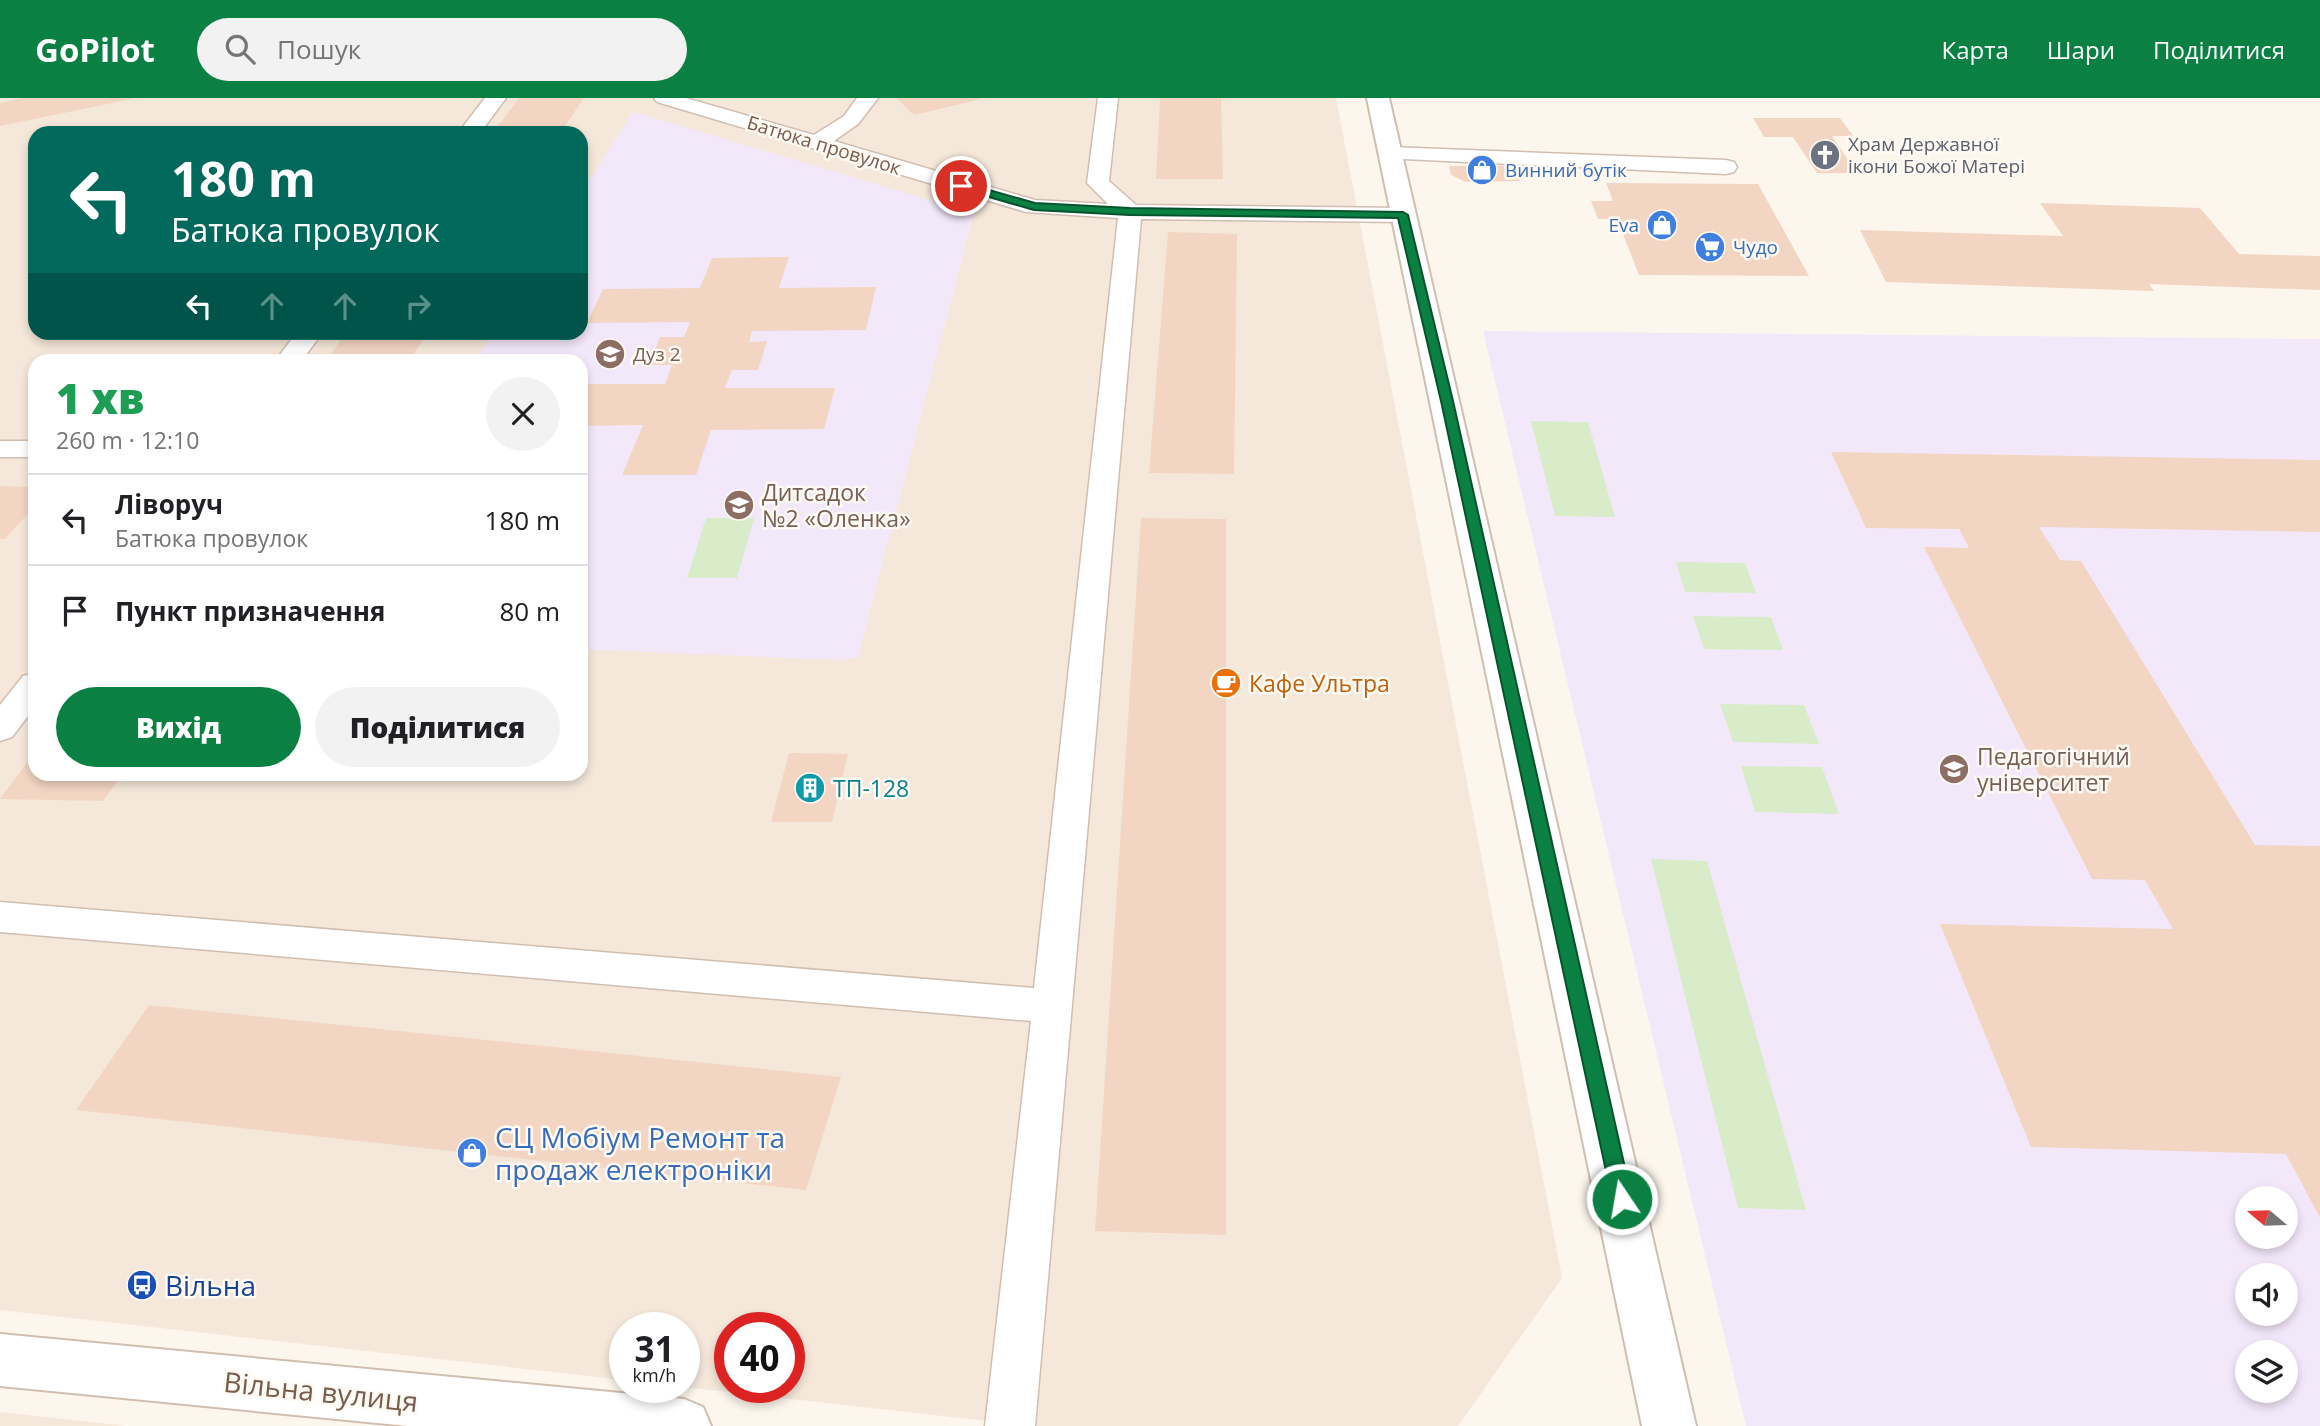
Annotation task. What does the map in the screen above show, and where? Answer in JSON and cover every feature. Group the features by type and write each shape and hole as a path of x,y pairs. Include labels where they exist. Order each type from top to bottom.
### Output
{"street":[{"path":"1378,98 1669,1426"},
{"name":"Вільна вулиця","path":"0,1360 506,1418 684,1426"}],"lane":[{"path":"474,126 496,98"},
{"name":"Батюка провулок","path":"664,98 688,101 817,143 1034,206 1130,212 1403,215"},
{"path":"817,143 851,120 868,98"},
{"path":"1010,1426 1023,1319 1130,212 1098,183 1108,98"},
{"path":"1390,153 1726,167"},
{"path":"294,354 305,340"},
{"path":"0,449 28,449"},
{"path":"0,729 28,693"},
{"path":"0,917 1052,1006"}],"shaded area":[{"path":"0,98 1336,98 1562,1278 1458,1426 1031,1426 805,1401 805,1312 714,1312 714,1390 700,1389 700,1312 609,1312 609,1378 0,1310"},
{"name":"Дитсадок №2 «Оленка»","path":"633,112 974,213 858,657 841,660 588,649 588,354 480,354 489,340 588,340 588,183"},
{"name":"Педагогічний університет","path":"1483,331 2320,339 2320,1426 1746,1426"},
{"path":"0,1412 127,1426 0,1426"}],"green space":[{"path":"1531,421 1588,422 1615,517 1555,516"},
{"path":"706,518 754,518 737,578 687,578"},
{"path":"1676,562 1745,563 1756,593 1685,592"},
{"path":"1693,616 1771,617 1783,650 1704,649"},
{"path":"1720,704 1804,705 1819,744 1733,742"},
{"path":"1741,766 1822,767 1839,814 1755,812"},
{"path":"1651,859 1707,861 1806,1210 1738,1208"}],"building":[{"path":"23,98 132,99 0,126 0,103"},
{"path":"519,98 584,98 565,126 498,126"},
{"path":"896,98 981,98 981,99 914,115"},
{"path":"1160,98 1221,98 1223,179 1156,179"},
{"name":"Храм Державної ікони Божої Матері","path":"1753,118 1840,118 1853,136 1832,136 1857,173 1817,173 1793,137 1764,137"},
{"name":"Винний бутік","path":"1449,166 1513,166 1520,181 1466,182 1451,175"},
{"name":"Чудо","path":"1606,183 1758,184 1809,276 1639,275 1617,219 1598,219 1591,201 1613,201"},
{"path":"2040,203 2200,208 2239,254 2320,256 2320,290 2149,284 2154,291 1886,282 1860,230 2063,236"},
{"path":"1168,232 1237,234 1234,474 1149,473"},
{"path":"789,257 779,288 876,287 866,330 752,331 749,342 767,341 758,370 732,370 725,388 835,388 824,429 711,430 696,475 622,475 643,425 588,426 588,384 665,384 672,365 649,365 660,337 684,337 690,322 588,323 588,321 603,289 700,288 712,258"},
{"path":"341,340 423,340 414,354 330,354"},
{"path":"1831,452 2320,460 2320,532 2039,527 2060,560 2081,561 2255,845 2320,846 2320,1218 2286,1154 2031,1147 1940,924 2173,929 2145,880 2092,879 1924,547 1969,548 1959,529 1866,528"},
{"path":"0,486 28,487 28,514 5,539 0,539"},
{"path":"1141,518 1226,519 1226,1235 1095,1231"},
{"name":"ТП-128","path":"789,753 848,754 832,822 771,822"},
{"path":"28,761 28,781 118,781 103,801 0,799"},
{"path":"149,1005 841,1077 806,1190 76,1110"}],"place":[{"name":"Храм Державної ікони Божої Матері","path":"1825,155"},
{"name":"Винний бутік","path":"1482,170"},
{"name":"Eva","path":"1662,225"},
{"name":"Чудо","path":"1710,247"},
{"name":"Дуз 2","path":"610,354"},
{"name":"Дитсадок №2 «Оленка»","path":"739,505"},
{"name":"Кафе Ультра","path":"1226,683"},
{"name":"Педагогічний університет","path":"1954,769"},
{"name":"ТП-128","path":"810,788"},
{"name":"СЦ Мобіум Ремонт та продаж електроніки","path":"472,1153"},
{"name":"Вільна","path":"142,1285"}],"route":[{"path":"961,186 1034,206 1130,212 1403,215 1447,401 1622,1199"}]}
